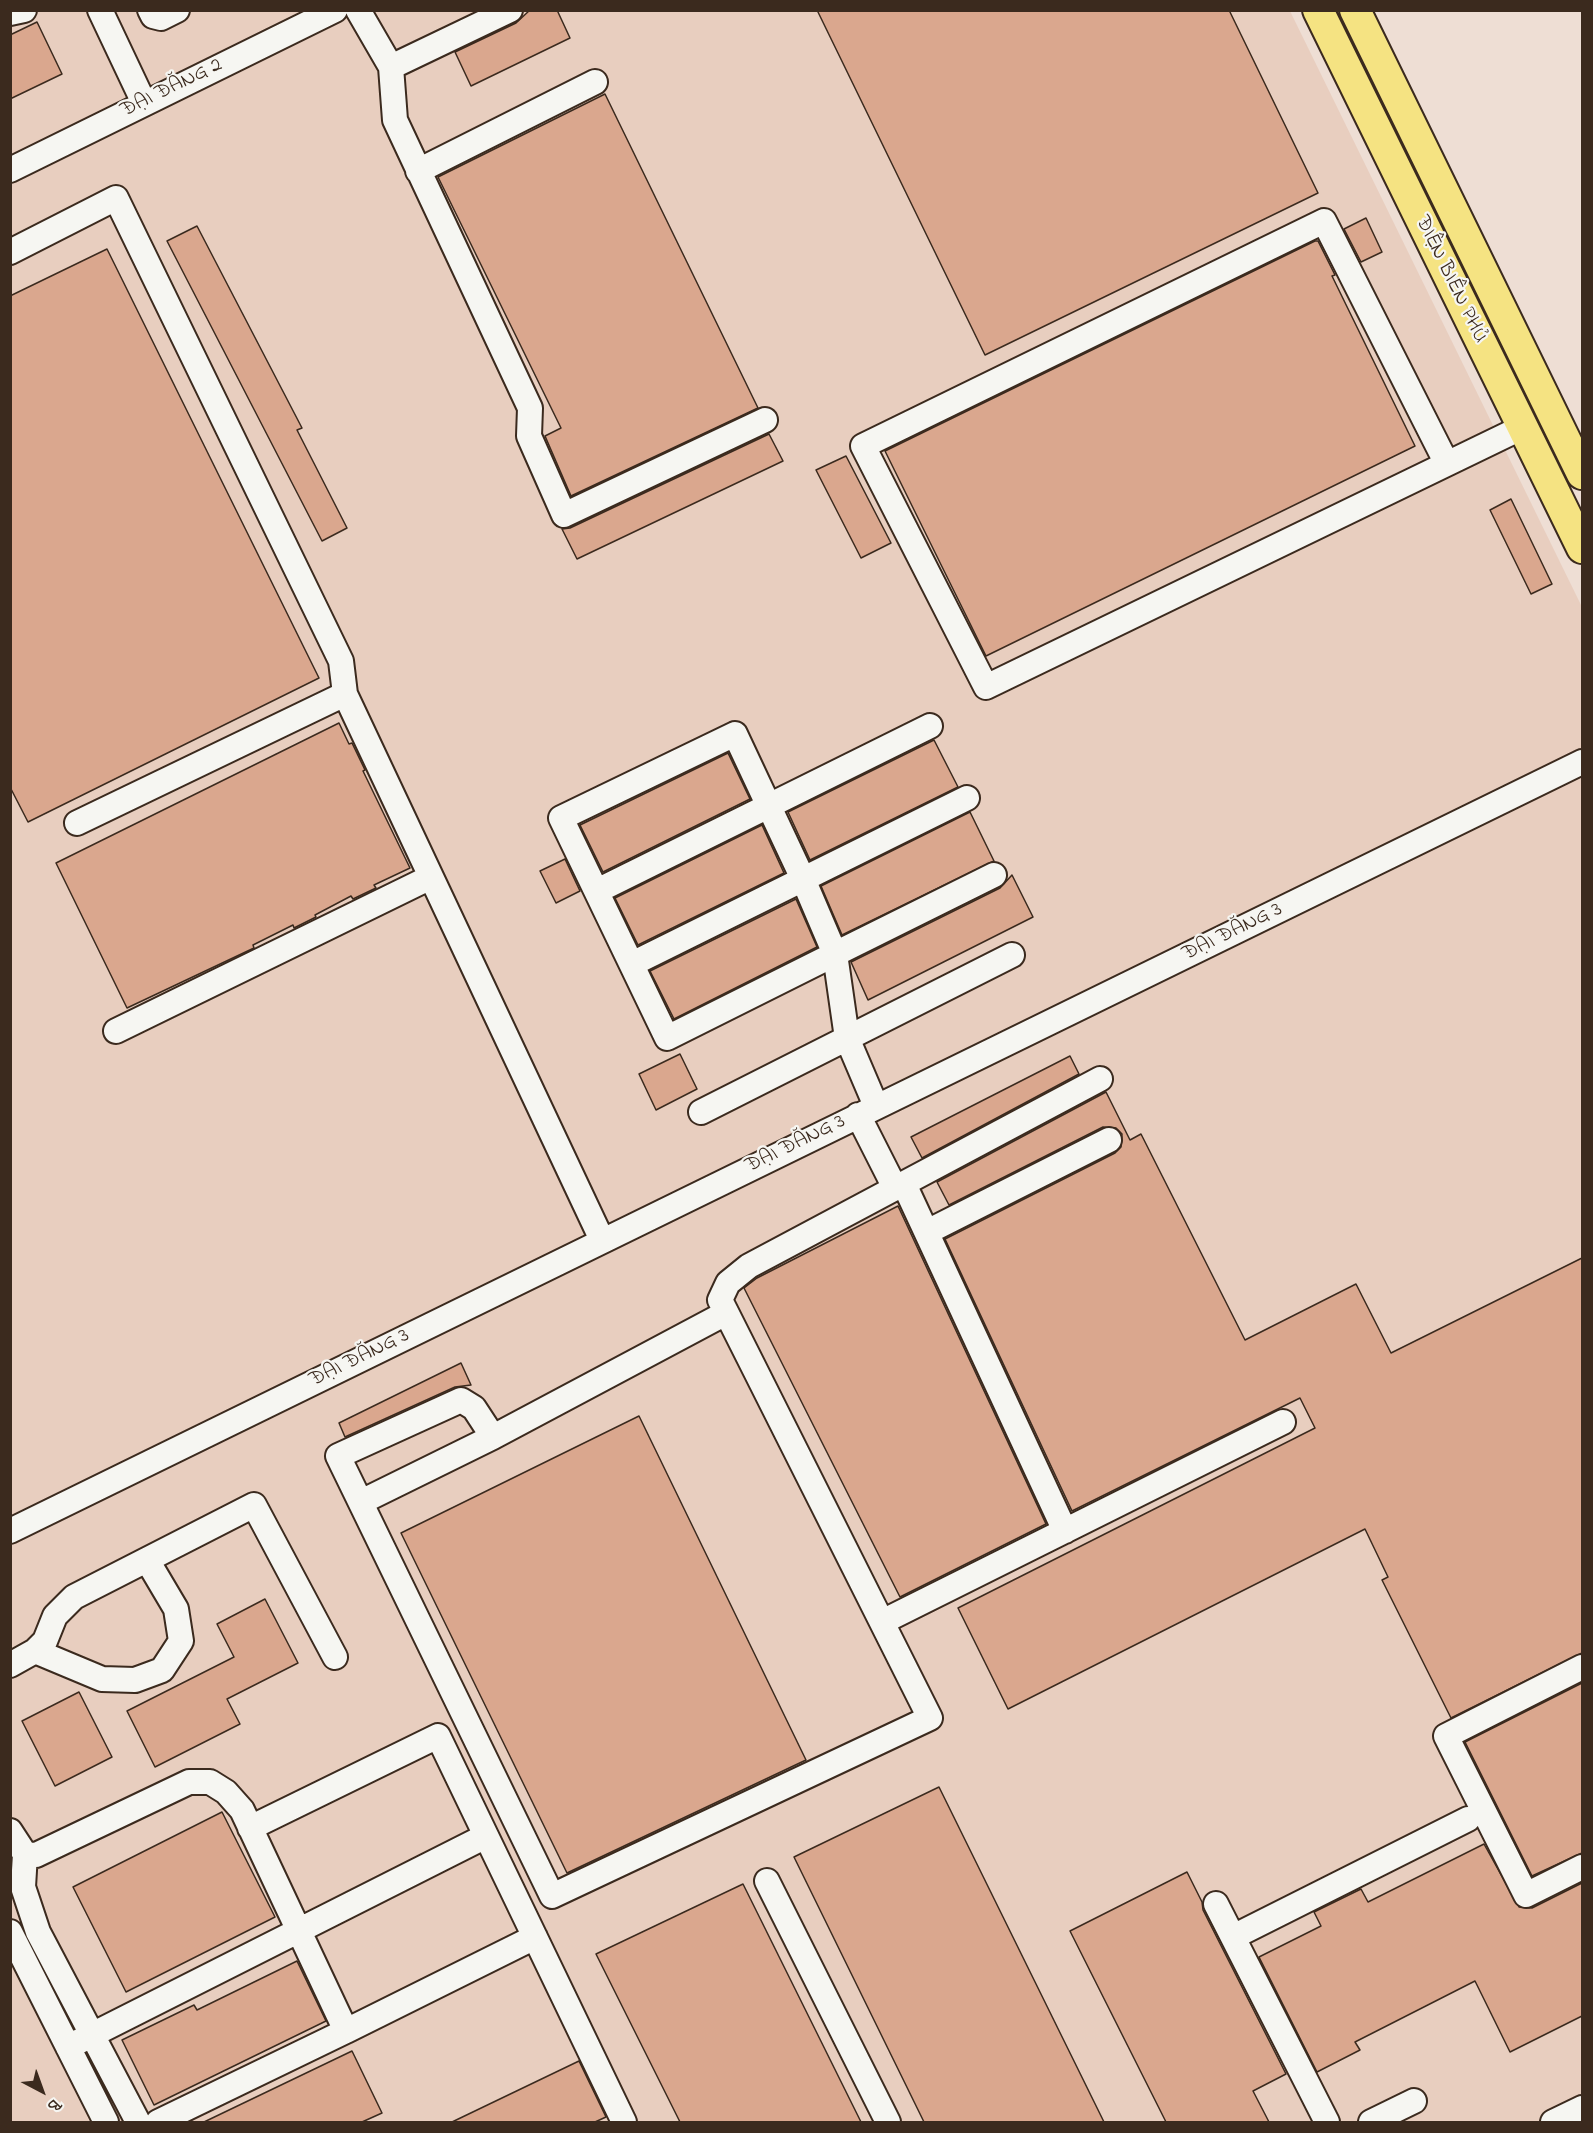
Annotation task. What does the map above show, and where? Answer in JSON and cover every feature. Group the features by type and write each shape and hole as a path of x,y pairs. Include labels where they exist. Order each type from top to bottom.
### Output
{"main road":[{"name":"ĐIỆN BIÊN PHỦ","path":"1318,10 1582,548"},
{"name":"ĐIỆN BIÊN PHỦ","path":"1355,10 1582,474"}],"street":[{"path":"10,13 24,10"},
{"path":"100,10 144,103"},
{"path":"150,10 153,16 161,18 177,10"},
{"name":"ĐẠI ĐĂNG 2","path":"10,170 335,10"},
{"path":"358,10 391,67 395,120 530,408 529,436 564,515 765,420"},
{"path":"391,67 510,10"},
{"path":"418,171 595,82"},
{"path":"10,252 116,198 341,661 345,694 602,1240"},
{"path":"1446,462 1324,221 863,446 986,687 1522,427"},
{"path":"77,824 345,694"},
{"path":"597,891 930,726"},
{"path":"994,874 835,954 667,1038 561,818 735,734 803,879 835,954 848,1038 867,1111 899,1186 927,1232 1065,1531"},
{"name":"ĐẠI ĐĂNG 3","path":"10,1531 1582,762"},
{"path":"632,964 967,798"},
{"path":"116,1031 431,877"},
{"path":"701,1112 1012,955"},
{"path":"493,1437 474,1408 461,1400 339,1456 552,1896 930,1718 720,1300 728,1283 749,1266 1100,1079"},
{"path":"927,1232 1109,1140"},
{"path":"361,1502 493,1437 726,1313"},
{"path":"882,1622 1283,1422"},
{"path":"10,1665 35,1651 45,1641 55,1616 74,1597 254,1505 335,1657"},
{"path":"35,1651 102,1679 135,1680 162,1670 181,1641 176,1609 147,1560"},
{"path":"1582,1667 1446,1736 1526,1894 1582,1867"},
{"path":"250,1828 438,1736 624,2122"},
{"path":"25,1854 36,1855 189,1782 210,1782 226,1792 242,1810 346,2031"},
{"path":"1233,1937 1468,1819"},
{"path":"10,1831 25,1854 23,1887 38,1932 138,2122"},
{"path":"68,2047 486,1836"},
{"path":"767,1881 888,2122"},
{"path":"1216,1904 1327,2122"},
{"path":"10,1932 106,2122"},
{"path":"158,2122 535,1937"},
{"path":"1378,2121 1414,2101"},
{"path":"1553,2122 1582,2108"}],"shaded area":[{"path":"11,11 1290,11 1582,607 1582,2113 1563,2122 11,2122"}],"building":[{"path":"530,10 557,10 570,38 471,86 455,52 516,23"},
{"path":"817,10 1229,10 1318,193 985,355"},
{"path":"37,22 62,74 10,99 10,35"},
{"path":"605,94 758,408 571,496 545,436 561,428 438,177"},
{"path":"1366,218 1382,252 1361,262 1344,229"},
{"path":"197,226 302,428 297,430 347,528 322,541 167,241"},
{"path":"1318,241 1335,275 1332,276 1415,446 986,656 885,451"},
{"path":"107,249 319,678 28,822 10,787 10,296"},
{"path":"769,434 783,461 577,559 562,529 570,528"},
{"path":"846,456 891,543 861,558 816,470"},
{"path":"1511,499 1552,584 1531,594 1490,510"},
{"path":"339,723 349,744 352,743 365,770 363,771 410,868 374,885 376,888 353,899 351,896 294,928 293,925 253,945 254,948 127,1008 56,863"},
{"path":"934,740 958,787 810,860 788,812"},
{"path":"728,753 750,799 603,872 580,825"},
{"path":"970,812 994,861 842,935 821,886"},
{"path":"762,825 784,873 638,945 615,898"},
{"path":"565,859 580,891 556,903 540,871"},
{"path":"1012,875 1033,917 868,1000 851,962 1000,888"},
{"path":"796,899 817,947 674,1019 650,971"},
{"path":"680,1054 697,1089 656,1110 639,1074"},
{"path":"1070,1056 1079,1074 922,1158 911,1137"},
{"path":"1106,1092 1130,1140 1141,1134 1245,1340 1356,1284 1391,1353 1582,1258 1582,1653 1451,1718 1382,1580 1388,1577 1365,1529 1008,1709 958,1608 1315,1428 1300,1398 1072,1511 945,1239 1115,1153 1121,1147 1122,1134 1116,1128 1103,1127 949,1205 937,1182"},
{"path":"898,1206 1046,1524 900,1597 744,1288 757,1278"},
{"path":"461,1363 471,1385 455,1387 345,1437 339,1423"},
{"path":"639,1416 806,1760 567,1873 401,1533"},
{"path":"265,1599 298,1663 227,1699 240,1724 155,1767 127,1711 234,1657 217,1624"},
{"path":"1582,1683 1582,1853 1532,1876 1465,1742"},
{"path":"79,1692 112,1757 55,1786 22,1721"},
{"path":"939,1787 1104,2122 924,2122 794,1857"},
{"path":"222,1812 275,1917 126,1992 73,1887"},
{"path":"1484,1844 1519,1907 1532,1908 1582,1883 1582,2016 1510,2052 1475,1981 1355,2042 1360,2050 1317,2072 1259,1957 1321,1926 1314,1912 1361,1889 1368,1902"},
{"path":"1187,1872 1202,1902 1203,1910 1286,2074 1253,2091 1269,2122 1166,2122 1070,1931"},
{"path":"743,1884 861,2122 680,2122 596,1954"},
{"path":"297,1961 326,2021 154,2105 122,2040 194,2005 197,2010"},
{"path":"352,2051 382,2113 362,2122 204,2122"},
{"path":"579,2061 606,2117 595,2122 452,2122"}]}
